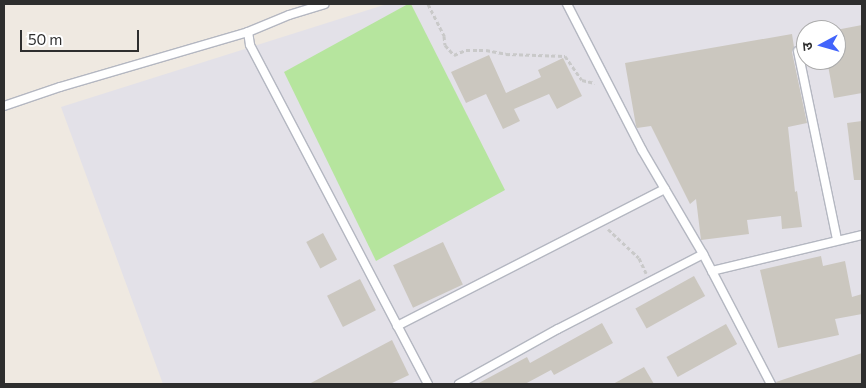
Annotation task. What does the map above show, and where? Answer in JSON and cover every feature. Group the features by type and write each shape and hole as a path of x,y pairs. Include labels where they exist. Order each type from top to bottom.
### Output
{"lane":[{"path":"4,106 60,87 248,32 289,15 324,4"},
{"path":"567,4 610,87 703,254 771,384"},
{"path":"248,32 250,45 428,384"},
{"path":"802,70 837,240"},
{"path":"397,326 666,189"},
{"path":"712,271 862,235"},
{"path":"459,384 650,280 703,254"}],"path":[{"path":"428,4 446,45 454,55 466,50 486,50 506,54 565,56 582,80 610,87"},
{"path":"600,222 639,258 650,280"}],"shaded area":[{"path":"387,4 862,4 862,384 163,384 61,107"}],"green space":[{"path":"411,4 505,190 376,261 284,72"}],"building":[{"path":"862,25 862,93 834,98 829,70 846,70 846,28"},
{"path":"792,34 794,47 792,52 807,123 788,127 795,192 797,191 802,227 782,229 781,216 747,220 749,234 701,240 696,199 690,204 651,126 637,128 636,126 625,63"},
{"path":"489,55 506,93 541,77 538,70 563,58 582,96 557,109 549,94 514,109 520,121 503,129 486,94 466,103 451,72"},
{"path":"862,121 862,180 854,180 847,123"},
{"path":"323,233 337,259 320,268 306,242"},
{"path":"443,242 463,285 413,308 393,265"},
{"path":"821,256 823,266 845,261 852,297 862,294 862,314 835,319 839,335 778,348 760,270"},
{"path":"694,276 705,296 647,329 635,308"},
{"path":"360,279 376,310 343,327 327,296"},
{"path":"602,323 613,343 554,375 551,370 525,384 477,384 527,357 530,363"},
{"path":"726,324 737,344 678,377 667,357"},
{"path":"392,340 409,375 390,384 309,384"},
{"path":"862,353 862,384 777,384 776,382"},
{"path":"644,367 654,384 613,384"}]}
